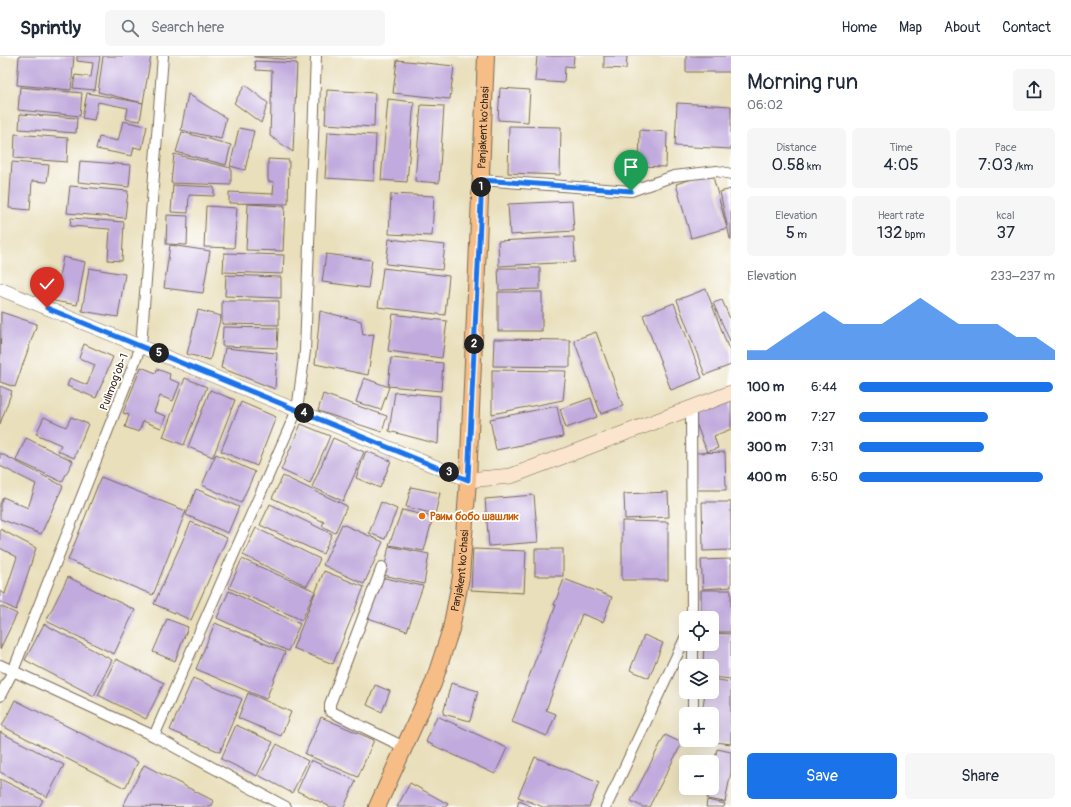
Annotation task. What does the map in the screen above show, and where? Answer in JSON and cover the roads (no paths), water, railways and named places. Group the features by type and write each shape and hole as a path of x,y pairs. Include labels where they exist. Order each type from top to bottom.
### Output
{"main road":[{"name":"Panjakent ko'chasi","path":"377,807 433,684 445,650 457,604 461,577 468,480 482,180 486,56"},
{"path":"468,480 511,476 731,392"}],"street":[{"name":"Pulimog’ob-1","path":"0,696 13,670 140,346 162,56"},
{"path":"154,736 297,410 305,351 316,56"},
{"path":"482,180 631,191 674,176 717,171 731,174"},
{"path":"0,289 468,480"},
{"path":"691,408 692,611"},
{"path":"382,567 330,704 330,711 404,747"},
{"path":"606,807 679,651"},
{"path":"0,665 154,736 286,807"}],"place":[{"name":"Раим бобо шашлик","path":"422,516"}]}
